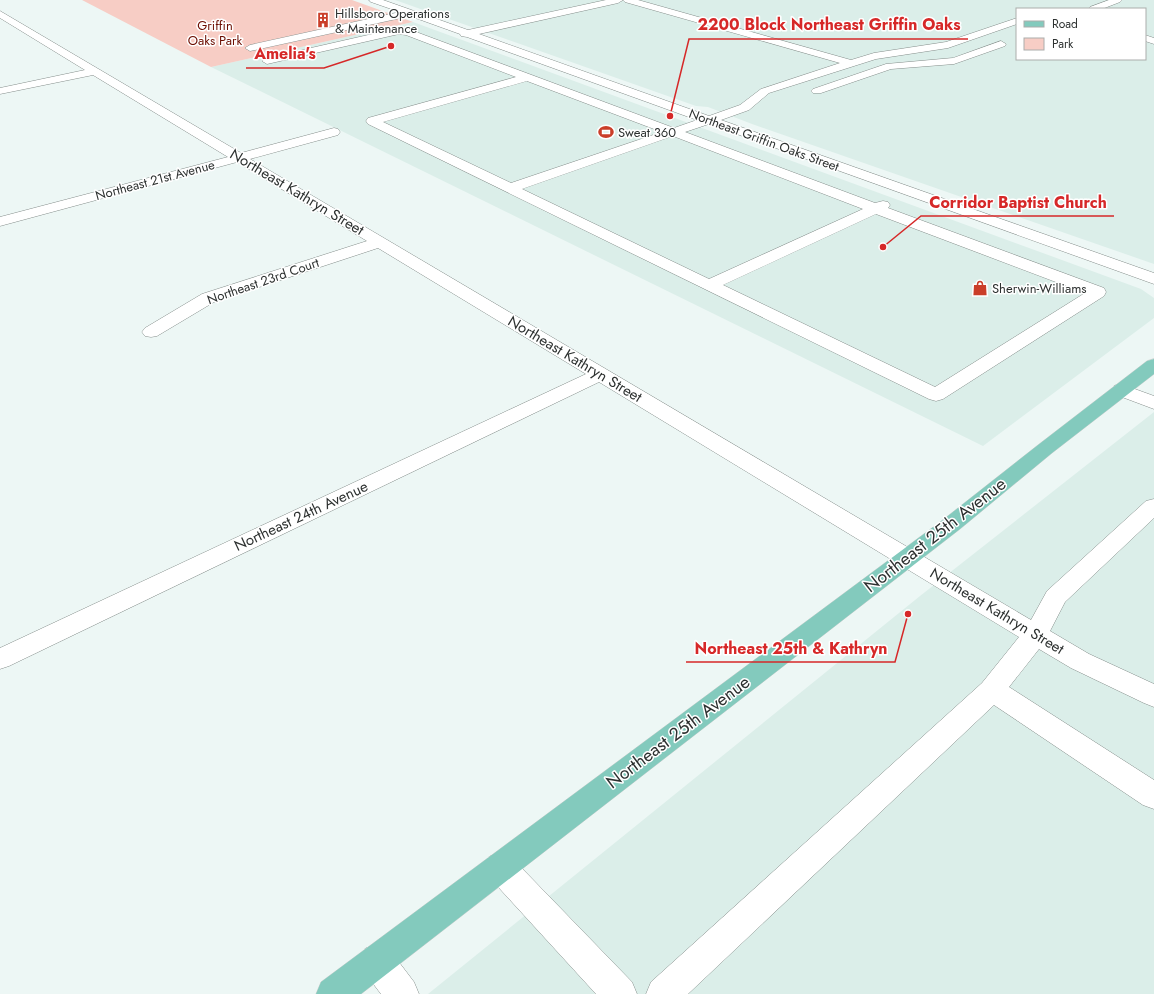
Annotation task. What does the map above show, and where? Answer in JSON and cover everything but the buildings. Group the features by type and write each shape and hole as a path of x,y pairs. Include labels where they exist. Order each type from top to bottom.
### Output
{"main road":[{"name":"Northeast 25th Avenue","path":"333,994 906,558 1154,364"}],"street":[{"name":"Northeast Griffin Oaks Street","path":"374,0 1154,279"},
{"path":"433,41 618,0"},
{"path":"628,0 850,63"},
{"path":"1096,8 1117,0"},
{"path":"250,48 410,13"},
{"name":"Northeast Kathryn Street","path":"0,14 906,558 1080,660 1154,696"},
{"path":"510,188 674,133 748,106 765,92 850,63 878,55 948,45 1016,21"},
{"path":"267,61 399,31 408,32 1098,292 936,395 372,121 444,102 458,95 527,77"},
{"path":"817,91 890,66 954,61 1001,44"},
{"path":"0,91 95,71"},
{"name":"Northeast 21st Avenue","path":"0,222 334,132"},
{"path":"710,285 911,192"},
{"name":"Northeast 23rd Court","path":"151,332 208,298 380,242"},
{"name":"Northeast 24th Avenue","path":"0,659 601,374"},
{"path":"1121,390 1154,403"},
{"path":"663,994 992,690 1036,634 1056,597 1154,506"},
{"path":"992,690 1154,796"},
{"path":"500,867 620,994"},
{"path":"377,961 402,994"}],"shaded area":[{"path":"395,0 1154,0 1154,264 752,124 708,107 696,106"},
{"path":"413,22 1141,289 1154,298 1154,318 983,446 211,67"},
{"path":"1154,412 1154,994 428,994 920,596"}],"green space":[{"name":"Griffin Oaks Park","path":"82,0 352,0 413,22 211,67"}],"place":[{"name":"Hillsboro Operations & Maintenance","path":"323,20"},
{"name":"Amelia's","path":"391,46"},
{"name":"2200 Block Northeast Griffin Oaks","path":"670,116"},
{"name":"Sweat 360","path":"606,132"},
{"name":"Corridor Baptist Church","path":"883,247"},
{"name":"Sherwin-Williams","path":"980,288"},
{"name":"Northeast 25th & Kathryn","path":"908,614"}]}
